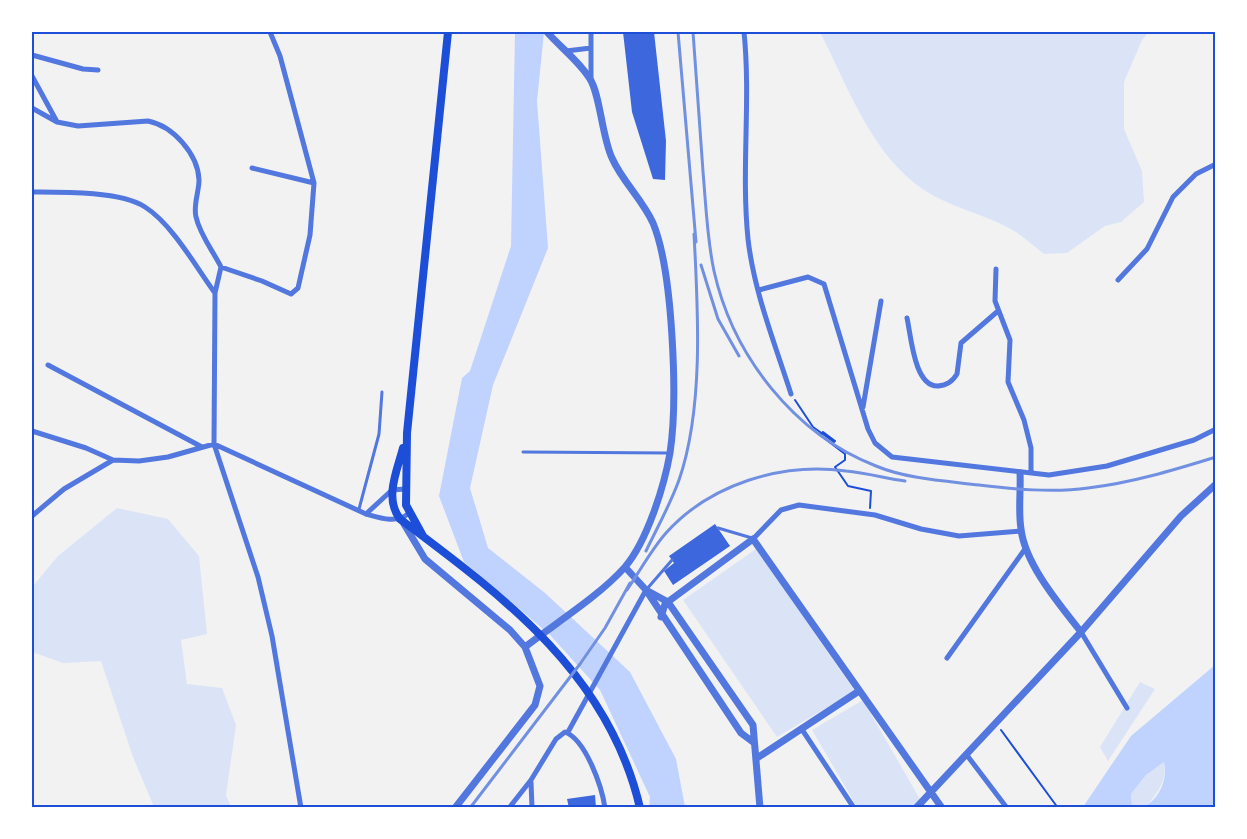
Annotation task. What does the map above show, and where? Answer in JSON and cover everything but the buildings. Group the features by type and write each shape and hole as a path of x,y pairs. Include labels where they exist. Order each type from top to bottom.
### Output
{"main road":[{"path":"426,538 410,513 405,489 407,433 448,32"},
{"path":"407,433 392,490 394,511 402,520 538,630 571,667 614,736 640,807"}],"street":[{"path":"221,267 262,280 287,294 297,291 310,235 314,183 280,56 270,32"},
{"path":"547,32 591,80"},
{"path":"525,647 625,567 637,549 654,509 670,453 673,408 671,349 663,259 654,225 645,207 612,158 591,80 591,32"},
{"path":"744,32 749,96 748,236 759,290 791,394"},
{"path":"563,50 591,48"},
{"path":"32,55 82,69 98,70"},
{"path":"32,76 57,122"},
{"path":"32,108 57,122 96,126 148,121 169,128 180,140 198,172 196,217 221,267 215,293 214,444 258,577 272,636 301,807"},
{"path":"1118,280 1147,249 1165,210 1179,190 1196,174 1215,164"},
{"path":"252,168 314,183"},
{"path":"32,192 118,198 144,206 163,223 215,293"},
{"path":"996,268 994,293 998,311 1005,322 1010,340 1008,382 1024,420 1031,447 1031,473"},
{"path":"759,290 808,277 824,284 868,429 875,443 892,457 1020,476 1031,473 1065,473 1107,466 1194,440 1215,429"},
{"path":"863,409 881,301"},
{"path":"907,318 920,375 927,383 937,386 946,384 957,374 959,348 964,338 998,311"},
{"path":"48,365 202,447"},
{"path":"32,431 86,447 113,460 139,461 168,457 214,444 366,514 384,519 402,520 410,513"},
{"path":"32,516 64,489 113,460"},
{"path":"1020,476 1020,528 1025,549 1059,604 1081,632 1127,708"},
{"path":"916,807 1081,632 1167,532 1215,484"},
{"path":"366,514 392,490 405,489"},
{"path":"661,617 662,609 668,602 753,539 781,510 799,505 875,514 921,529 958,536 1020,528"},
{"path":"402,520 425,559 510,630 525,647 540,686 535,705 455,807"},
{"path":"753,539 942,807"},
{"path":"947,658 1025,549"},
{"path":"625,567 646,590 661,617 741,734 753,742"},
{"path":"646,590 668,602 753,725 760,807"},
{"path":"568,732 646,590"},
{"path":"757,758 859,691"},
{"path":"801,728 854,807"},
{"path":"509,807 531,780 556,739 562,733 568,732"},
{"path":"568,732 593,768 603,789 605,807"},
{"path":"966,754 1006,807"},
{"path":"516,799 532,804 531,780"}],"lane":[{"path":"359,511 380,434 382,392"},
{"path":"523,452 670,453"},
{"path":"718,528 734,531 753,539"},
{"path":"646,590 672,560"}],"path":[{"path":"791,394 813,427 834,442 822,432 820,435 845,454 845,460 836,464 835,467 848,486 871,491 871,500"},
{"path":"996,723 1058,807"}],"shaded area":[{"path":"820,32 1149,32 1142,40 1124,82 1124,129 1142,171 1144,202 1121,222 1105,226 1067,253 1044,254 1012,230 934,196 906,176 875,139"},
{"path":"117,508 168,519 199,556 207,634 181,640 187,684 222,688 236,725 226,795 231,807 154,807 133,757 101,661 63,663 32,652 32,587 58,556"},
{"path":"756,549 855,691 777,737 683,600"},
{"path":"1140,682 1155,689 1108,761 1100,747"},
{"path":"863,700 921,801 914,807 857,807 812,730"},
{"path":"1164,762 1163,781 1158,791 1146,806 1132,807 1131,794 1146,775"}],"water":[{"path":"515,32 544,32 537,101 548,248 493,385 470,488 488,548 545,593 630,672 676,759 685,807 649,807 650,797 600,690 550,635 464,562 439,496 462,378 470,371 511,246"},
{"path":"1215,665 1215,807 1142,807 1153,800 1161,789 1165,775 1164,762 1146,775 1131,794 1132,807 1083,807 1131,736"}],"railway":[{"path":"678,32 696,242"},
{"path":"693,32 708,234 714,271 723,302 752,362 771,388 794,413 819,434 846,452 876,466 901,474 940,481 1033,490 1104,486 1216,457"},
{"path":"646,551 679,480 692,422 696,390 698,326 694,234"},
{"path":"701,265 718,319 739,356"},
{"path":"627,590 650,553 666,533 704,501 725,489 748,480 797,470 822,469 853,472 905,481"},
{"path":"470,808 580,664 605,628 630,583"}]}
